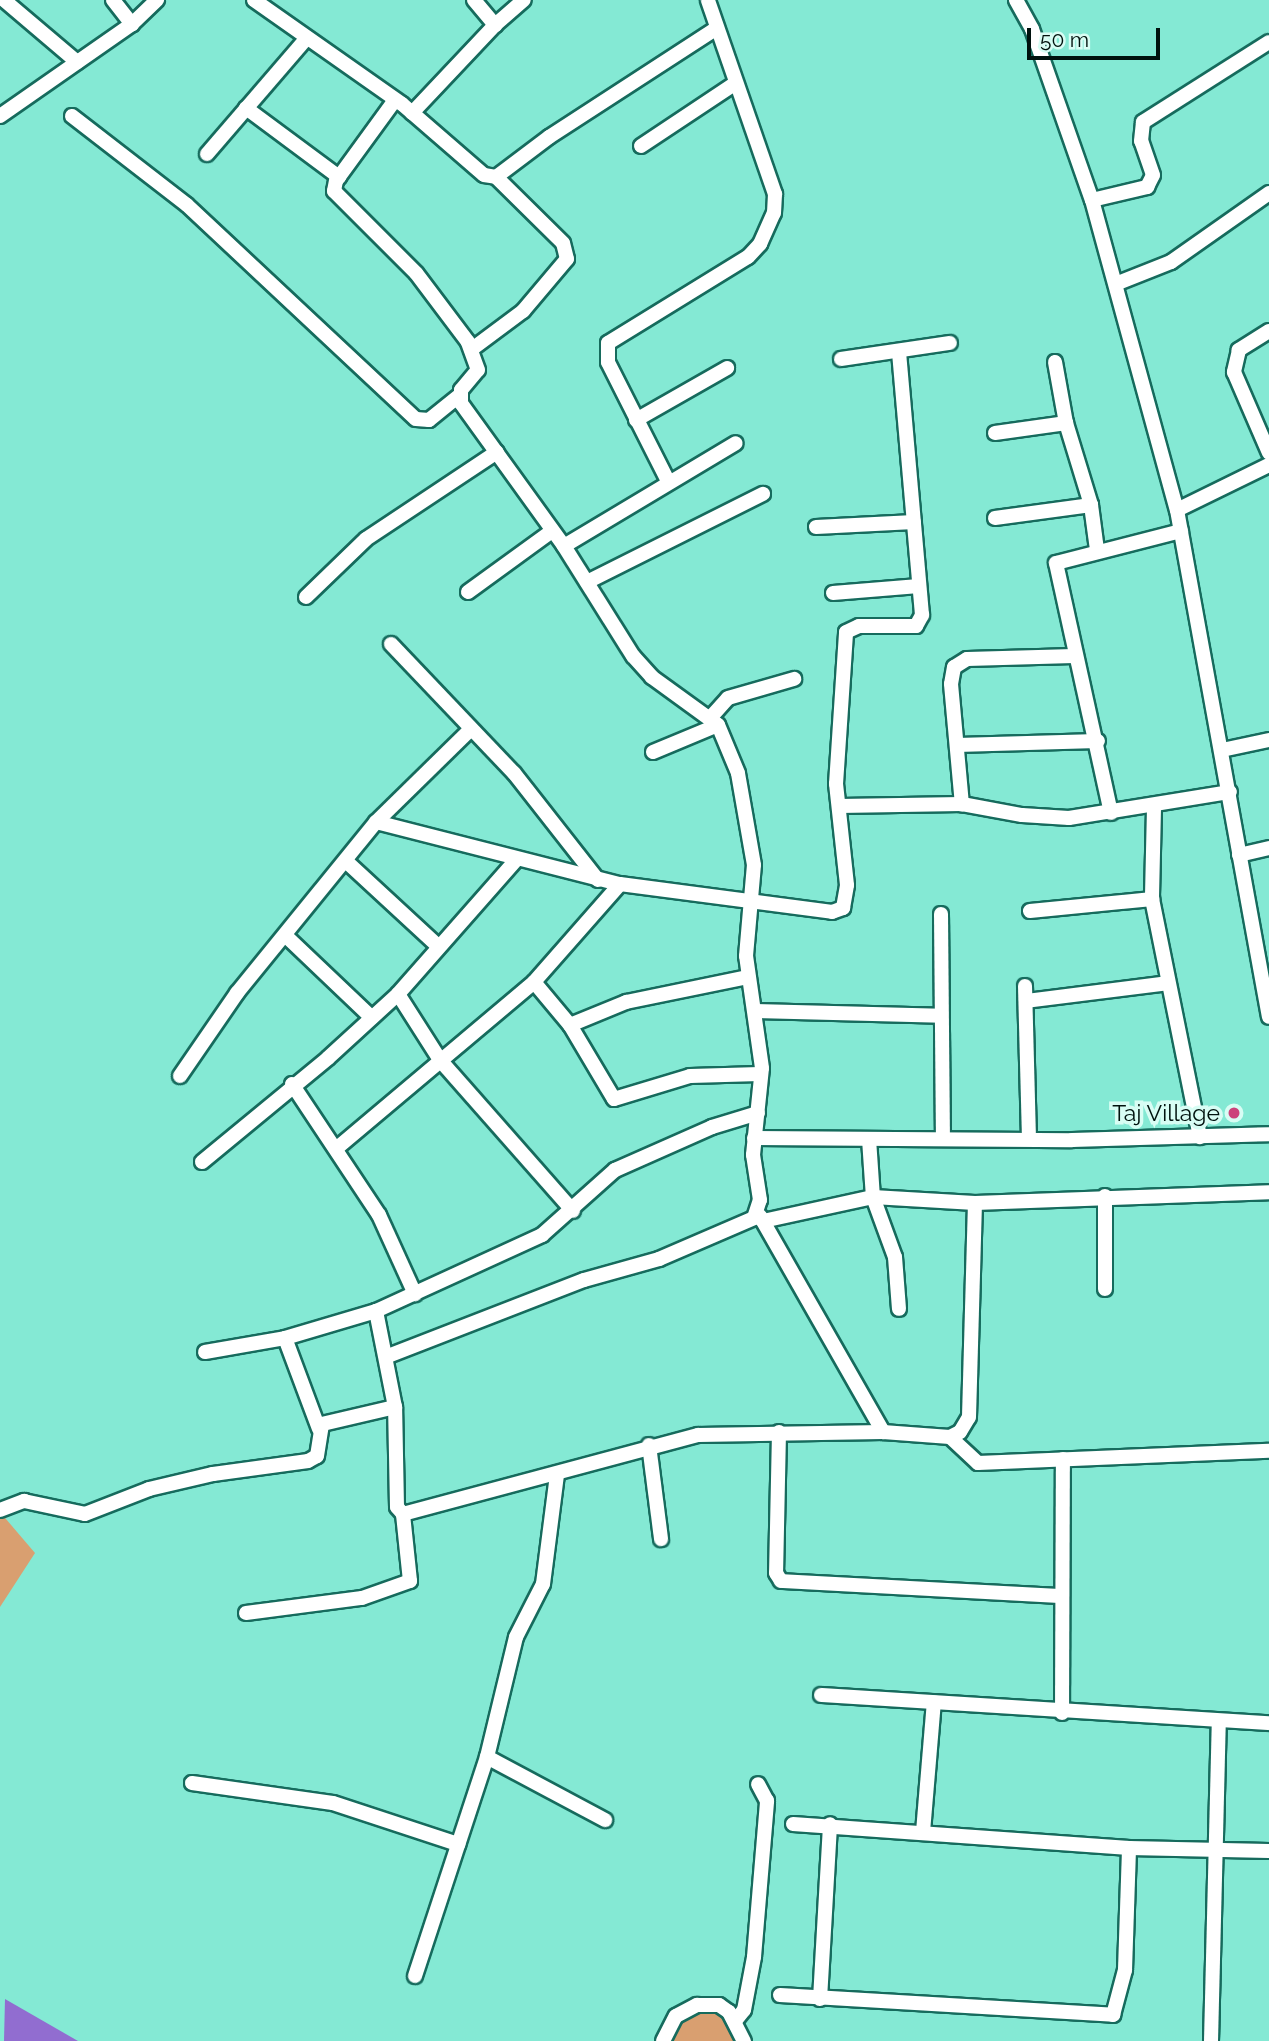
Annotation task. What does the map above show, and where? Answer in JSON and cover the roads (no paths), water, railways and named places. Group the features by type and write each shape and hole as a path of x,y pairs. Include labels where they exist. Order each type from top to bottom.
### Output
{"street":[{"path":"4,0 77,62"},
{"path":"113,0 132,24"},
{"path":"0,116 132,24 157,0"},
{"path":"254,0 395,100 479,171 496,177 563,243 567,259 523,311 472,349"},
{"path":"474,0 495,25"},
{"path":"412,113 495,25 524,0"},
{"path":"668,481 608,362 612,338 748,257 760,244 774,213 775,194 708,0"},
{"path":"1016,0 1032,29 1092,200 1118,283 1177,510 1269,1017"},
{"path":"496,177 549,137 717,28"},
{"path":"207,154 306,38"},
{"path":"1092,200 1147,187 1153,174 1141,141 1143,122 1269,42"},
{"path":"641,146 736,83"},
{"path":"72,116 187,205 416,419 429,420 458,397 477,374 472,349 415,273 337,199 334,191 339,177 395,100"},
{"path":"246,108 339,177"},
{"path":"1118,283 1171,262 1269,193"},
{"path":"1269,331 1239,350 1234,360 1241,390 1269,453"},
{"path":"841,359 950,343"},
{"path":"376,822 598,880 832,912 843,908 847,885 839,806 846,632 859,625 916,626 922,615 899,351"},
{"path":"1055,362 1066,423 1091,505 1097,550"},
{"path":"636,420 727,369"},
{"path":"458,397 564,546 632,656 652,677 715,721 740,786 754,865 748,978 755,1011 760,1074 754,1138 760,1216 883,1432"},
{"path":"995,433 1066,423"},
{"path":"564,546 668,481 736,443"},
{"path":"306,597 366,539 497,452"},
{"path":"1177,510 1269,465"},
{"path":"587,582 763,495"},
{"path":"995,518 1091,505"},
{"path":"816,527 914,522"},
{"path":"468,592 552,531"},
{"path":"1111,813 1098,741 1074,656 1056,563 1097,550 1181,531"},
{"path":"833,593 919,586"},
{"path":"391,644 531,793 598,880"},
{"path":"962,804 951,673 958,663 1074,656"},
{"path":"653,752 715,721 728,698 794,679"},
{"path":"180,1076 237,993 348,863 376,822 471,729"},
{"path":"1222,750 1269,740"},
{"path":"957,745 1098,741"},
{"path":"839,806 962,804 1022,815 1069,818 1154,808 1230,792"},
{"path":"1154,808 1152,900 1200,1137"},
{"path":"1239,855 1269,848"},
{"path":"202,1162 398,994 516,860"},
{"path":"348,863 438,946"},
{"path":"337,1148 534,982 620,884"},
{"path":"1030,911 1152,900"},
{"path":"941,914 943,1139"},
{"path":"287,936 372,1018"},
{"path":"570,1025 625,1002 748,978"},
{"path":"534,982 570,1025 614,1099 690,1076 760,1074"},
{"path":"1026,1001 1168,983"},
{"path":"1026,986 1029,1139"},
{"path":"398,994 440,1060 573,1210"},
{"path":"755,1011 941,1016"},
{"path":"292,1084 379,1215 415,1294"},
{"path":"205,1352 285,1338 376,1311 542,1236 615,1170 712,1127 758,1113"},
{"path":"754,1138 1029,1139 1269,1134"},
{"path":"869,1139 873,1197 895,1257 899,1309"},
{"path":"388,1356 584,1280 659,1259 760,1216 873,1197 975,1203 1105,1196 1269,1192"},
{"path":"1105,1196 1105,1289"},
{"path":"403,1514 557,1475 649,1445 723,1432 883,1432 950,1437 964,1429 969,1417 975,1203"},
{"path":"246,1613 323,1605 405,1585 412,1577 403,1514 397,1507 395,1407 388,1356 376,1311"},
{"path":"0,1510 24,1502 85,1514 149,1489 213,1474 308,1461 317,1455 319,1429 285,1338"},
{"path":"319,1429 326,1422 395,1407"},
{"path":"779,1432 776,1573 781,1581 1062,1597"},
{"path":"950,1437 978,1463 1269,1451"},
{"path":"649,1445 661,1539"},
{"path":"1062,1713 1063,1459"},
{"path":"415,1976 487,1757 505,1673 548,1563 557,1475"},
{"path":"821,1695 1062,1713 1269,1723"},
{"path":"923,1832 934,1702"},
{"path":"1211,2041 1219,1721"},
{"path":"487,1757 605,1820"},
{"path":"192,1783 333,1803 458,1844"},
{"path":"735,2021 744,2010 754,1957 766,1801 758,1784"},
{"path":"793,1824 830,1824 1129,1848 1269,1851"},
{"path":"820,1999 830,1824"},
{"path":"780,1995 1113,2015 1125,1970 1129,1848"},
{"path":"663,2041 676,2016 697,2004 719,2005 735,2021 744,2041"}],"place":[{"name":"Taj Village","path":"1234,1113"}]}
